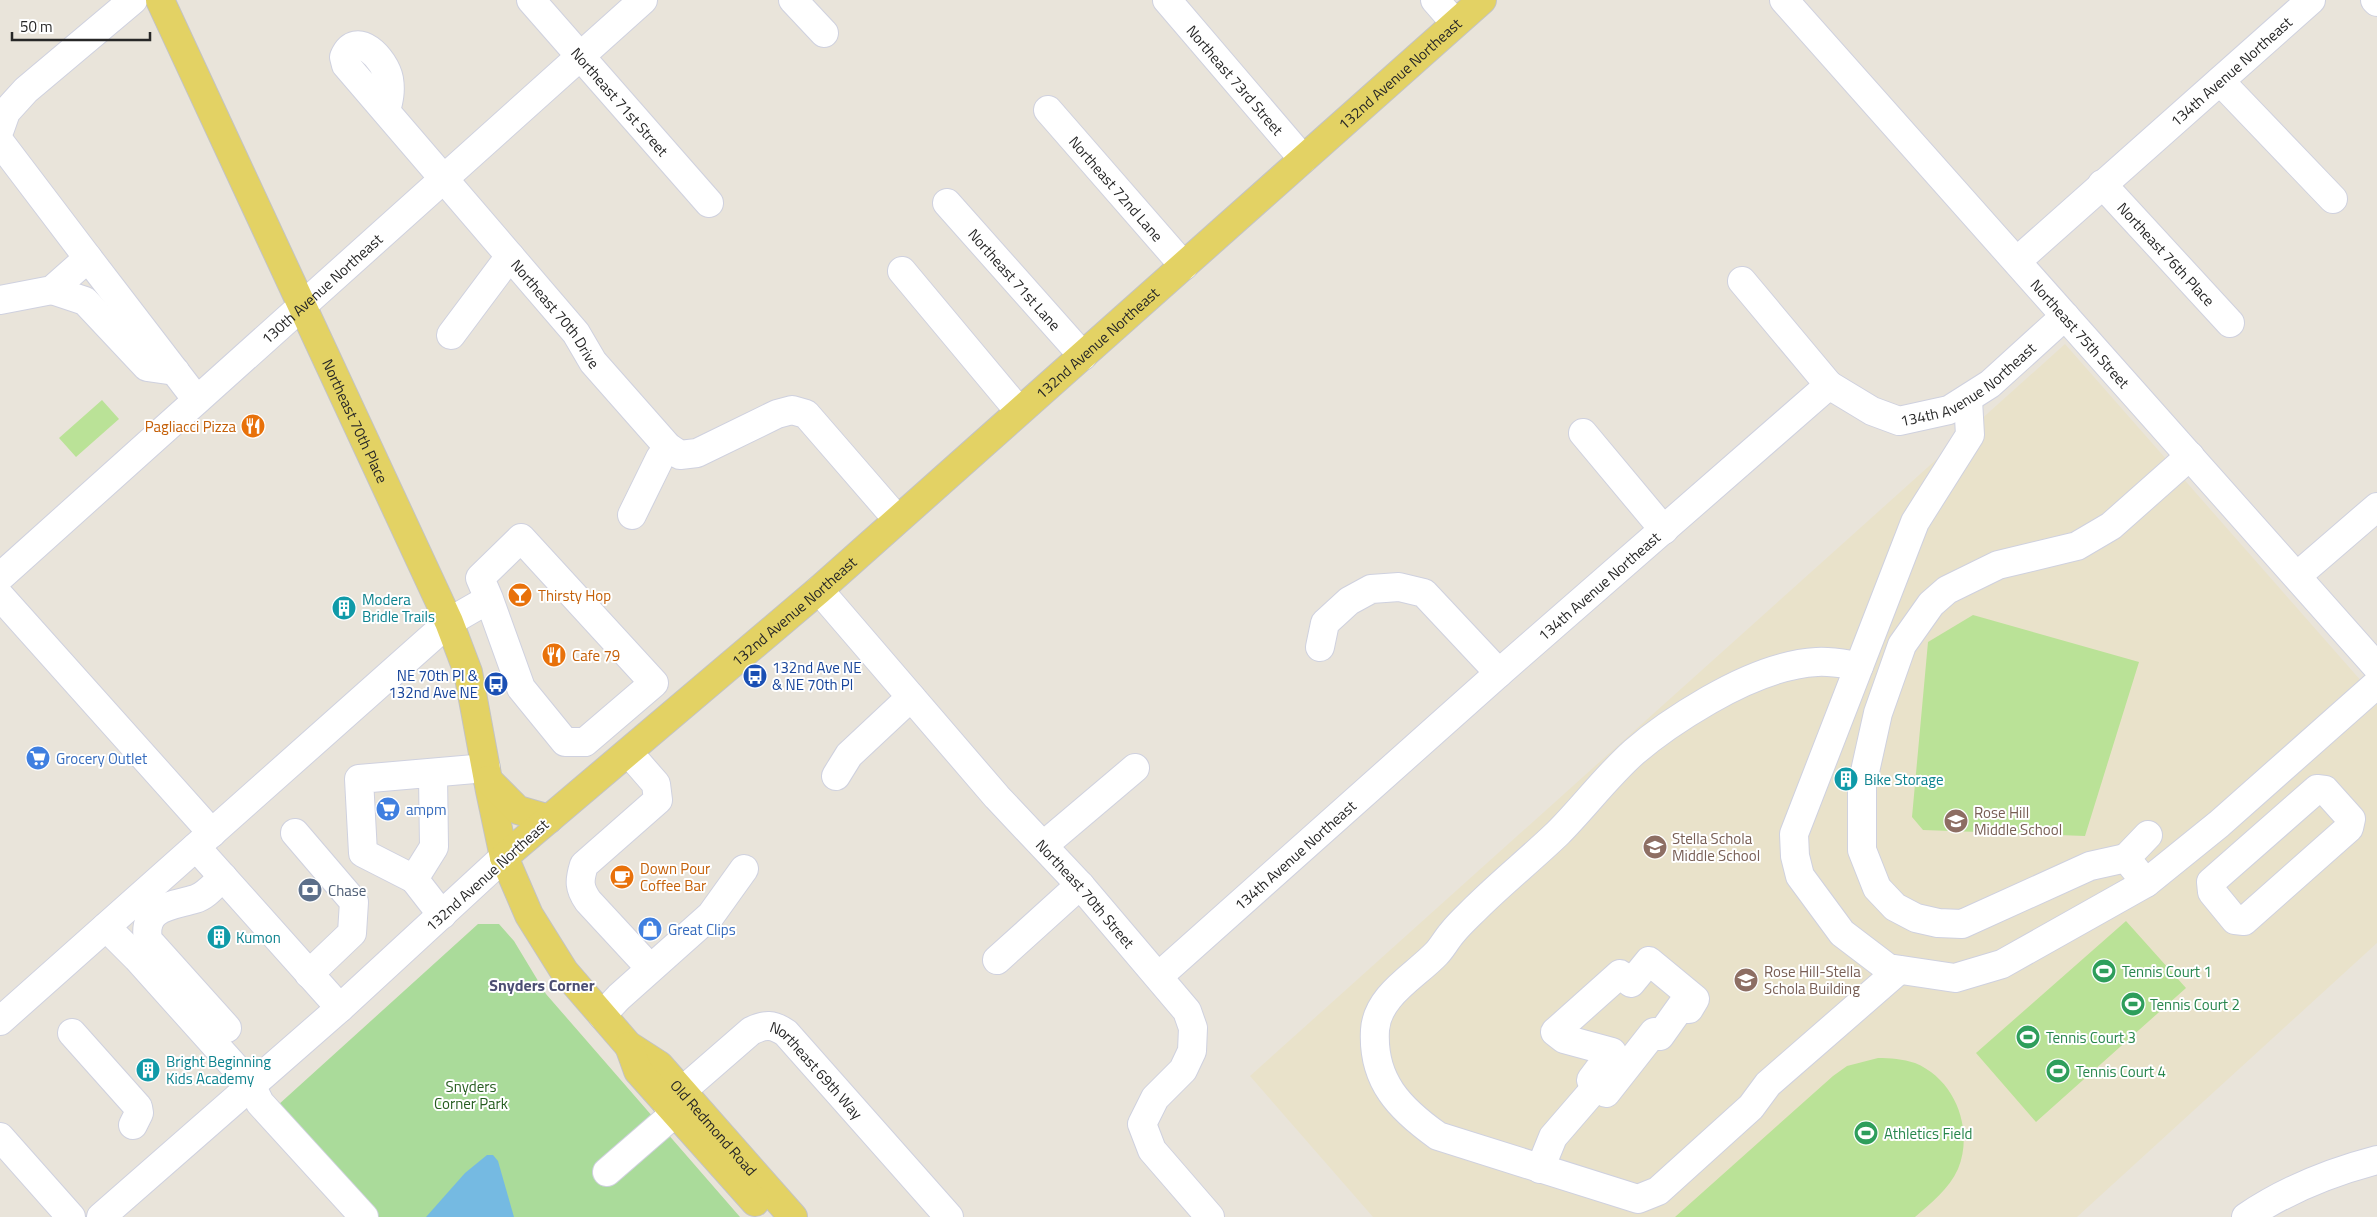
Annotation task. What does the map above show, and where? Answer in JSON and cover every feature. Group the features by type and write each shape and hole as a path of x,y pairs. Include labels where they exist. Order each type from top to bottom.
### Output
{"main road":[{"name":"Northeast 70th Place","path":"160,0 449,622 468,672 504,858"},
{"name":"132nd Avenue Northeast","path":"504,858 819,590 1482,0"},
{"path":"487,774 518,810 549,819"},
{"name":"Old Redmond Road","path":"504,858 529,915 564,971 628,1045 638,1071 675,1103 793,1217"},
{"name":"Old Redmond Road","path":"675,1103 768,1217"}],"street":[{"path":"0,129 6,112 26,90 133,0"},
{"name":"Northeast 71st Street","path":"531,0 709,203"},
{"name":"130th Avenue Northeast","path":"0,577 643,0"},
{"path":"793,0 824,33"},
{"name":"Northeast 73rd Street","path":"1167,0 1303,158"},
{"path":"1435,0 1455,24"},
{"name":"Northeast 75th Street","path":"1784,0 2377,667"},
{"name":"134th Avenue Northeast","path":"2017,261 2311,0"},
{"path":"2220,81 2333,200"},
{"name":"Northeast 72nd Lane","path":"1048,110 1184,266"},
{"name":"Northeast 70th Drive","path":"386,111 576,333 593,362 668,447"},
{"path":"0,142 198,400"},
{"name":"Northeast 76th Place","path":"2102,184 2230,323"},
{"name":"Northeast 71st Lane","path":"947,203 1082,356"},
{"path":"451,334 510,256"},
{"path":"52,290 88,258"},
{"path":"902,271 1020,411"},
{"path":"1742,281 1829,385"},
{"path":"0,300 52,290 85,301 147,367 175,371"},
{"name":"134th Avenue Northeast","path":"1159,976 1498,672 1829,385 1872,411 1899,421 1950,410 1990,384 2065,316"},
{"path":"1968,400 1970,434 1915,522 1794,834 1795,856 1800,876 1842,933 1888,968 1955,978 2002,964 2146,883 2219,824 2377,684"},
{"path":"632,515 668,447 680,455 697,453 777,414 792,410 806,414 897,519"},
{"path":"1583,433 1664,530"},
{"path":"2148,835 2126,858 2090,866 1962,924 1938,923 1916,918 1895,906 1877,888 1862,850 1862,785 1878,713 1902,645 1932,604 1947,590 1998,564 2077,546 2111,526 2190,456"},
{"path":"2297,576 2377,507"},
{"path":"654,683 585,742 565,742 521,688 480,578 521,538 654,683 678,710"},
{"path":"1320,647 1325,623 1349,600 1371,590 1399,587 1424,593 1498,672"},
{"name":"Northeast 70th Street","path":"819,590 997,797 1044,844 1080,885 1187,1011 1193,1028 1192,1051 1183,1070 1155,1098 1142,1124 1152,1150 1210,1217"},
{"path":"0,1021 449,622 489,599"},
{"path":"5,610 204,840 223,877 340,1008"},
{"path":"1859,666 1818,662 1789,665 1752,679 1710,700 1669,725 1634,752 1559,832 1476,907 1451,934 1438,952 1397,988 1382,1007 1374,1029 1377,1053 1386,1086 1402,1107 1438,1136 1638,1199 1658,1191 1751,1108 1768,1084 1899,970"},
{"path":"836,776 849,754 911,697"},
{"path":"629,753 656,784 658,800 584,865 580,878 580,889 588,901 650,968"},
{"path":"1044,844 1135,768"},
{"path":"442,915 414,879 363,852 358,779 433,774 487,774"},
{"path":"414,879 434,847 433,774"},
{"path":"2257,789 2282,819"},
{"path":"2317,789 2325,790 2351,819 2349,828 2244,921 2235,920 2212,892 2211,882 2245,853 2317,789"},
{"path":"2219,824 2245,853"},
{"path":"295,834 354,902 352,933 309,974"},
{"name":"132nd Avenue Northeast","path":"115,1213 251,1085 340,1008 504,858"},
{"path":"2126,858 2146,883"},
{"path":"602,1015 650,968 710,915 744,869"},
{"path":"223,877 196,899 164,907 152,918 147,930 148,940 227,1028"},
{"path":"997,960 1080,885"},
{"path":"106,927 139,960 251,1085 260,1103 364,1217"},
{"path":"1649,961 1695,999 1689,1009 1682,1005 1660,1036 1654,1032 1606,1093 1598,1086 1590,1080 1612,1052 1564,1039 1555,1032 1620,974 1631,983 1649,961"},
{"name":"Northeast 69th Way","path":"675,1103 751,1030 763,1025 777,1026 786,1033 949,1217"},
{"path":"72,1033 138,1106 139,1113 133,1124"},
{"path":"1540,1168 1553,1137 1620,1059"},
{"path":"607,1172 675,1103"},
{"path":"0,1137 71,1217"},
{"path":"2246,1217 2276,1197 2348,1168 2377,1160"}],"shaded area":[{"name":"Rose Hill Middle School","path":"2065,344 2377,699 2377,943 2077,1217 1373,1217 1250,1076"}],"green space":[{"path":"102,400 119,419 76,457 59,438"},
{"path":"1973,615 2139,662 2085,836 1923,830 1912,817 1928,642"},
{"path":"2126,921 2186,988 2036,1122 1976,1053"},
{"name":"Snyders Corner Park","path":"478,924 499,924 514,941 546,994 740,1217 351,1217 267,1115"},
{"name":"Athletics Field","path":"1878,1058 1915,1063 1929,1071 1941,1081 1951,1094 1958,1108 1962,1123 1964,1138 1958,1169 1945,1189 1915,1217 1675,1217 1833,1076 1847,1066"}],"water":[{"path":"487,1155 493,1155 498,1161 514,1217 426,1217 465,1173"}],"place":[{"name":"Pagliacci Pizza","path":"253,426"},
{"name":"Thirsty Hop","path":"520,595"},
{"name":"Modera Bridle Trails","path":"344,608"},
{"name":"Cafe 79","path":"554,655"},
{"name":"132nd Ave NE & NE 70th Pl","path":"755,676"},
{"name":"NE 70th Pl & 132nd Ave NE","path":"496,684"},
{"name":"Grocery Outlet","path":"38,758"},
{"name":"Bike Storage","path":"1846,779"},
{"name":"ampm","path":"388,809"},
{"name":"Rose Hill Middle School","path":"1956,821"},
{"name":"Stella Schola Middle School","path":"1655,847"},
{"name":"Down Pour Coffee Bar","path":"622,877"},
{"name":"Chase","path":"310,890"},
{"name":"Great Clips","path":"650,929"},
{"name":"Kumon","path":"219,937"},
{"name":"Tennis Court 1","path":"2104,971"},
{"name":"Rose Hill-Stella Schola Building","path":"1746,980"},
{"name":"Tennis Court 2","path":"2133,1004"},
{"name":"Tennis Court 3","path":"2028,1037"},
{"name":"Bright Beginning Kids Academy","path":"148,1070"},
{"name":"Tennis Court 4","path":"2058,1071"},
{"name":"Athletics Field","path":"1866,1133"}],"district":[{"name":"Snyders Corner","path":"542,985"}]}
